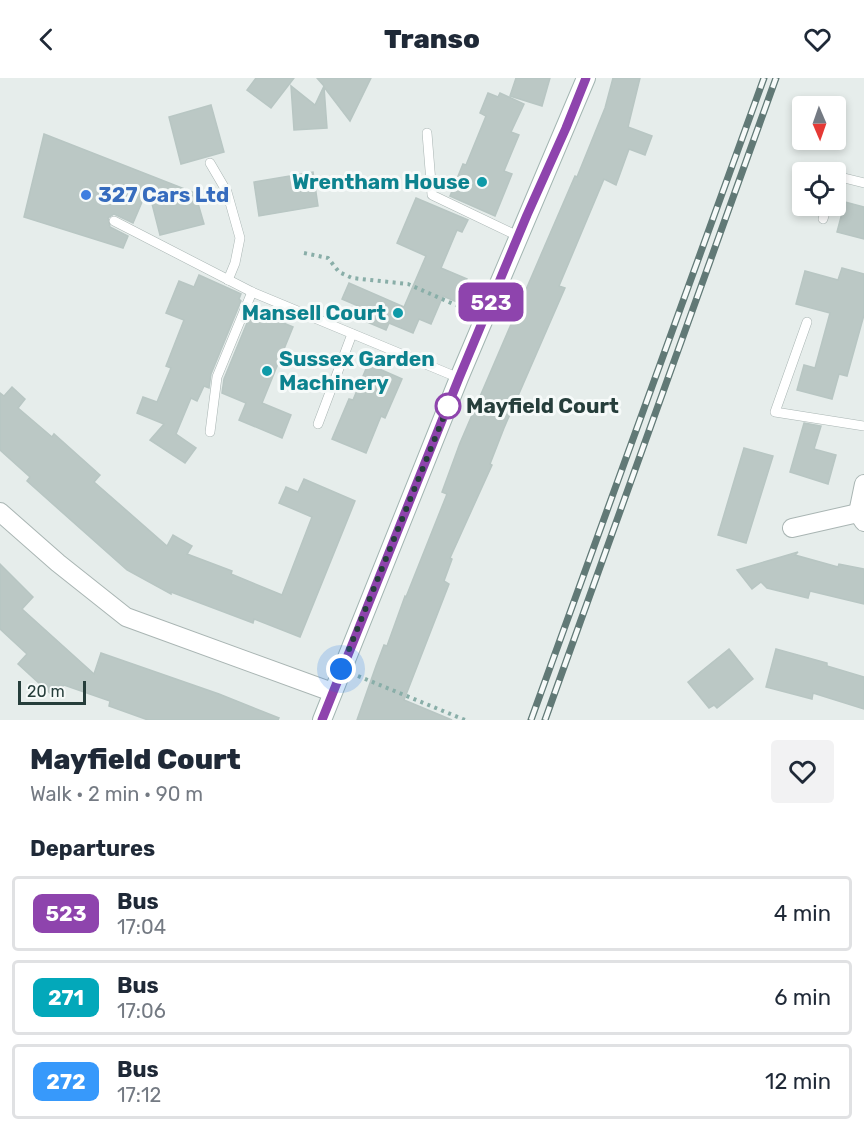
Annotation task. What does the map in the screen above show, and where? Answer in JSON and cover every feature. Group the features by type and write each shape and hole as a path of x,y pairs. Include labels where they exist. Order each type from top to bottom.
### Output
{"street":[{"path":"322,720 459,378 586,78"},
{"path":"792,528 861,518 864,484"},
{"path":"0,512 126,617 332,692"}],"lane":[{"path":"427,134 432,195 518,236"},
{"path":"210,163 227,192 240,238 235,263 228,280"},
{"path":"846,178 864,183"},
{"path":"114,221 252,292 459,378"},
{"path":"210,432 217,377 252,292"},
{"path":"807,322 774,412 864,426"},
{"path":"318,424 352,334"}],"path":[{"path":"304,253 328,258 339,272 352,278 408,284 485,317"},
{"path":"341,669 465,720"}],"building":[{"path":"256,78 294,78 271,108 247,90"},
{"path":"317,78 371,78 350,121 324,87 327,128 294,130 291,86 315,105 324,86"},
{"path":"516,78 550,78 542,106 510,96"},
{"path":"613,78 640,78 628,127 652,136 645,155 629,149 616,185 604,179 559,286 565,288 504,428 490,464 492,465 450,558 452,559 444,581 449,584 404,700 452,720 357,720 384,645 387,646 447,494 442,492 460,443 575,176 577,177 605,108"},
{"path":"488,93 498,97 500,93 524,104 511,132 519,135 504,171 512,174 495,216 450,196 463,164 466,165 486,116 480,113"},
{"path":"211,105 224,152 181,164 169,117"},
{"name":"327 Cars Ltd","path":"44,134 195,193 204,224 160,235 148,188 133,223 114,214 108,218 110,227 128,236 123,248 24,217"},
{"path":"313,172 318,206 259,216 254,182"},
{"path":"416,198 468,220 462,232 457,230 441,268 467,279 457,302 443,296 431,324 419,319 413,333 389,323 386,330 358,318 363,308 342,299 349,283 404,307 426,256 397,243"},
{"path":"846,202 864,207 864,239 837,232 841,216 846,216"},
{"path":"842,268 864,274 864,315 847,376 839,374 832,399 797,390 804,365 815,368 830,313 796,304 805,271 838,280"},
{"path":"199,275 241,294 239,299 241,301 211,374 209,388 204,386 197,401 191,398 176,434 196,448 185,463 150,440 164,424 137,413 143,397 157,402 171,368 166,366 184,320 166,313 179,281 194,287"},
{"path":"254,306 271,312 269,317 293,327 262,403 291,415 282,438 239,420 246,403 222,393 224,379"},
{"path":"368,364 402,379 385,418 381,416 366,453 332,439 349,399 353,400"},
{"path":"12,387 25,399 18,408 52,437 54,434 100,475 94,482 167,546 173,535 192,546 187,554 232,571 231,574 282,595 312,517 279,503 286,487 298,492 304,479 355,501 300,637 254,619 253,623 171,592 171,594 127,570 27,481 30,477 0,450 0,393 4,396"},
{"path":"804,423 821,426 814,449 836,455 828,484 790,472"},
{"path":"744,448 773,456 746,543 718,535"},
{"path":"798,552 795,555 838,567 839,564 864,569 864,604 810,591 808,598 767,588 761,582 752,589 737,570"},
{"path":"0,564 33,597 22,609 94,674 101,653 219,694 279,718 278,720 148,720 109,706 110,701 64,685 53,696 18,664 27,654 0,629"},
{"path":"729,649 753,679 717,708 714,705 709,708 688,682"},
{"path":"776,649 827,663 827,666 864,677 864,709 813,693 812,699 766,687"}],"railway":[{"path":"531,720 764,78"},
{"path":"545,720 776,78"}],"bus line":[{"name":"523","path":"322,720 459,378 586,78"}],"place":[{"name":"Wrentham House","path":"482,182"},
{"name":"327 Cars Ltd","path":"86,195"},
{"name":"Mansell Court","path":"398,313"},
{"name":"Sussex Garden Machinery","path":"267,371"},
{"name":"Mayfield Court","path":"448,406"}],"route":[{"path":"341,669 451,399 448,406"}]}
